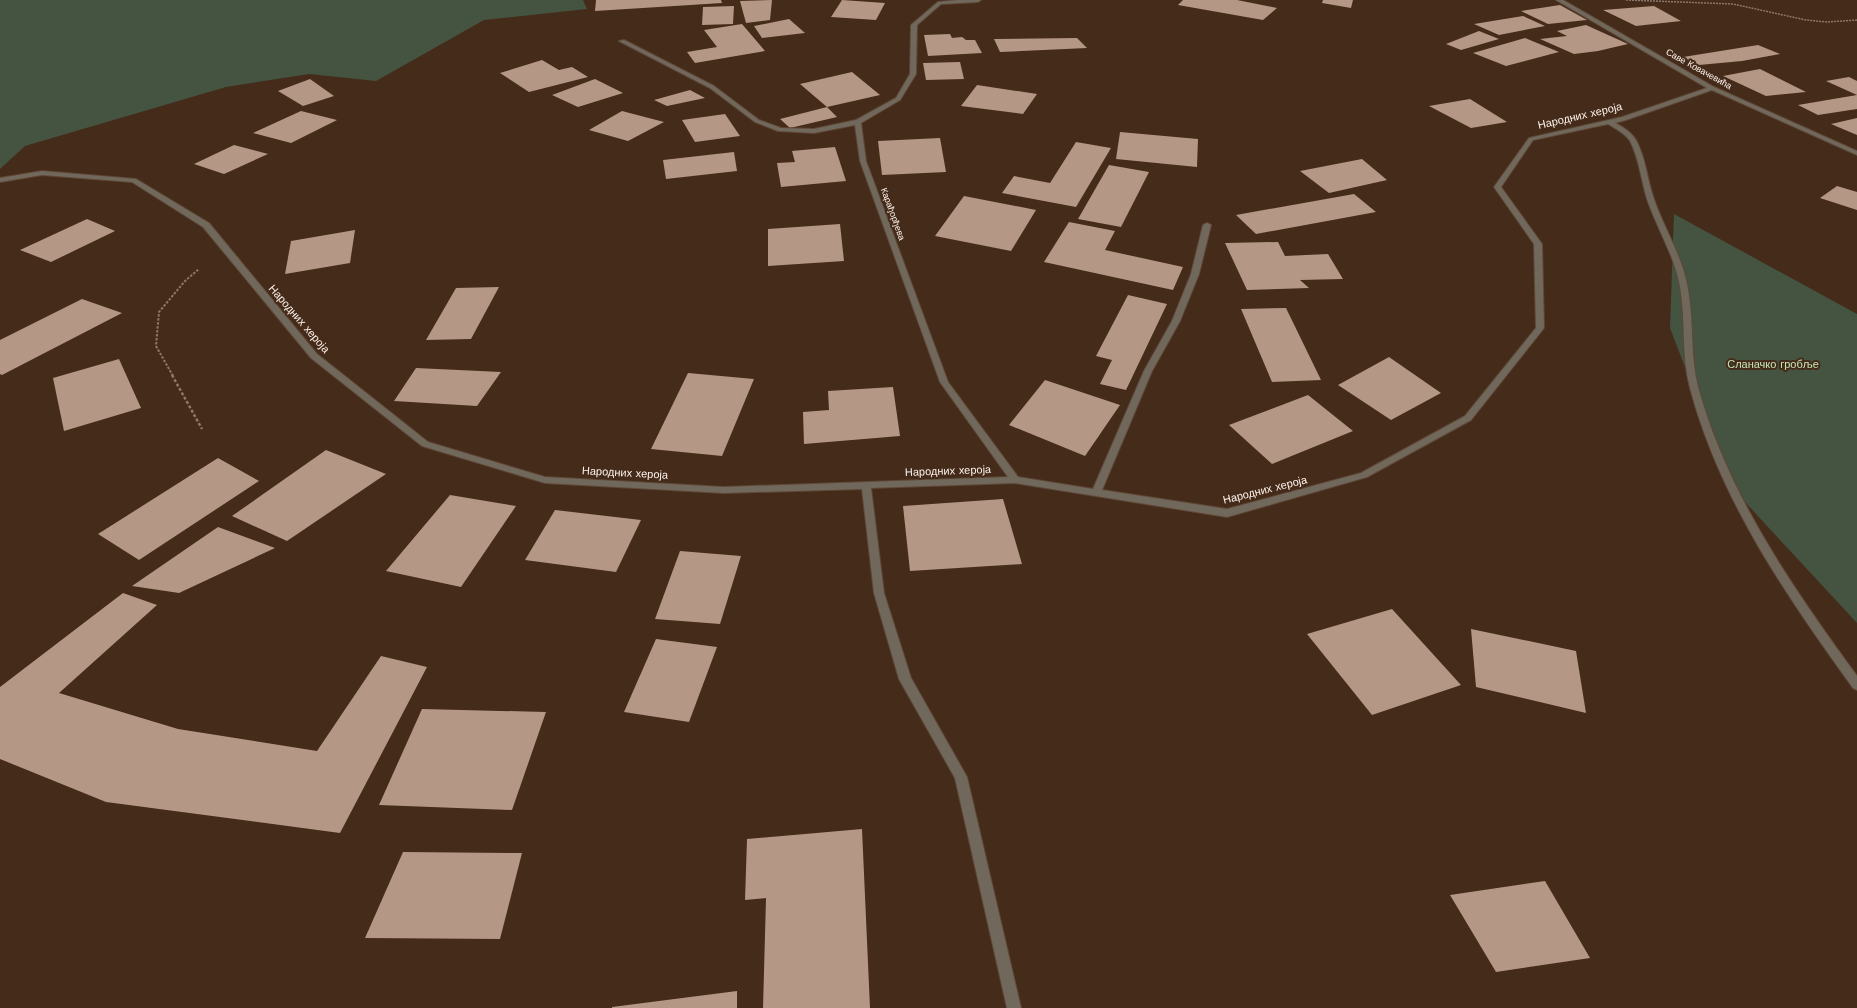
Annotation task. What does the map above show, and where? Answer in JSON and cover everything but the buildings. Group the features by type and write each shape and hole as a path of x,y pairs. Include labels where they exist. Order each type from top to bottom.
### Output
{"street":[{"path":"622,41 712,87 757,121 780,130 814,131 858,122 898,99 913,74 914,25 940,3 978,0"},
{"name":"Саве Ковачевића","path":"1559,0 1712,88 1857,153"},
{"name":"Народних хероја","path":"0,180 42,173 134,180 206,225 314,356 424,444 545,480 724,490 1015,480 1227,513 1364,475 1468,418 1540,328 1538,244 1497,187 1531,139 1624,118 1712,88"},
{"name":"Карађорђева","path":"858,122 863,161 944,382 1015,480"},
{"path":"1608,122 1628,135 1633,141 1652,203 1673,250 1684,286 1687,314 1687,344 1694,386 1709,434 1732,487 1764,548 1798,602 1857,685"},
{"path":"1096,493 1148,371 1176,321 1195,274 1207,225"},
{"path":"866,485 879,593 905,679 961,777 1014,1008"}],"path":[{"path":"1622,0 1734,4 1806,20 1827,22 1857,20"},
{"path":"202,429 156,346 159,312 185,281 225,248"}],"green space":[{"path":"0,0 583,0 587,9 484,20 376,81 309,74 226,87 25,146 0,169"},
{"name":"Сланачко гробље","path":"1674,214 1857,314 1857,623 1731,487 1670,328"}]}
